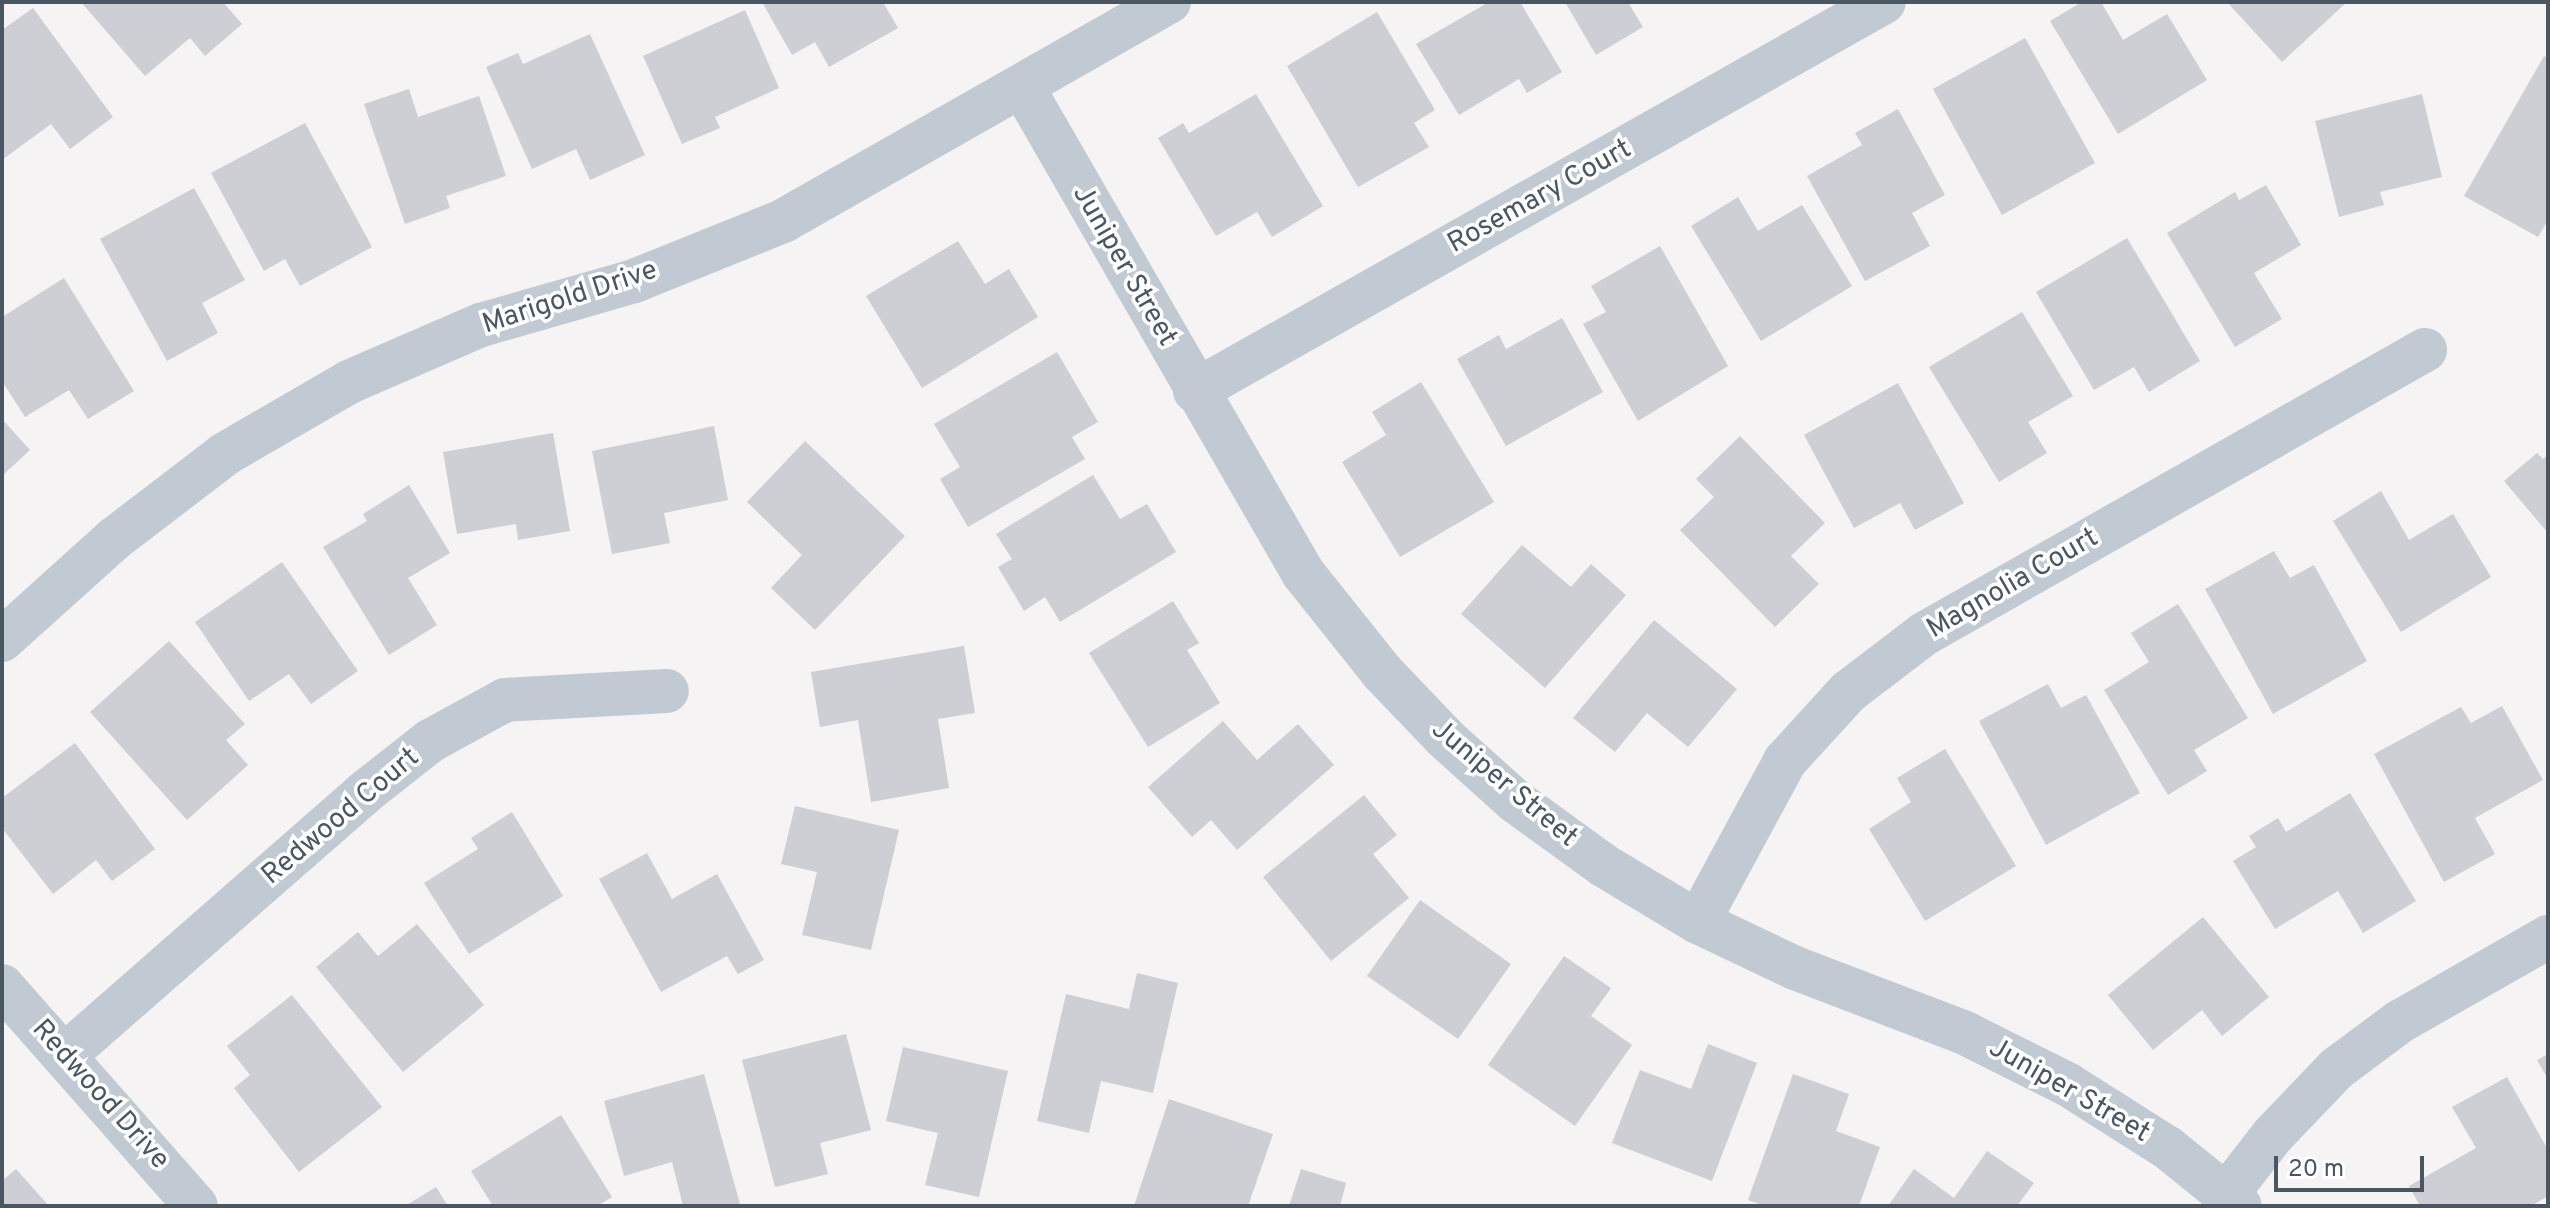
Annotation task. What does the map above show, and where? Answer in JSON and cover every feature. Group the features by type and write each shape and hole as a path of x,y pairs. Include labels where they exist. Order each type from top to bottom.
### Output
{"street":[{"name":"Marigold Drive","path":"2,640 114,539 225,454 349,382 481,325 634,281 783,221 1169,2"},
{"name":"Rosemary Court","path":"1195,391 1884,2"},
{"name":"Juniper Street","path":"1022,86 1195,391 1303,573 1382,672 1515,801 1603,865 1698,922 1795,968 1965,1033 2067,1084 2168,1148 2234,1200"},
{"name":"Magnolia Court","path":"1698,922 1785,761 1848,692 1924,634 2425,350"},
{"name":"Redwood Court","path":"65,1055 364,793 430,741 505,700 667,691"},
{"path":"2234,1200 2273,1135 2336,1069 2399,1022 2548,937"},
{"name":"Redwood Drive","path":"2,986 196,1206"}],"building":[{"path":"81,2 223,2 242,24 205,56 190,38 145,76"},
{"path":"762,2 883,2 898,28 829,67 815,42 792,55"},
{"path":"1489,2 1520,2 1562,72 1527,93 1519,79 1459,115 1416,44"},
{"path":"1565,2 1628,2 1643,27 1596,55"},
{"path":"2082,2 2101,2 2123,40 2167,14 2207,80 2118,134 2050,21"},
{"path":"2227,2 2347,2 2282,62"},
{"path":"33,8 113,117 70,149 51,124 2,160 2,30"},
{"path":"745,10 779,88 715,117 720,128 682,144 643,56"},
{"path":"1377,12 1435,110 1414,123 1429,147 1358,187 1287,66"},
{"path":"590,34 645,155 590,180 576,149 532,169 486,67 518,53 523,64"},
{"path":"2025,38 2095,163 2002,215 1933,89"},
{"path":"2544,56 2548,58 2548,220 2538,237 2464,196"},
{"path":"409,89 418,117 479,96 506,176 446,196 450,208 405,224 364,104"},
{"path":"1256,94 1323,206 1272,237 1257,212 1216,236 1158,138 1183,123 1189,133"},
{"path":"2422,94 2442,177 2380,192 2384,205 2339,217 2315,121"},
{"path":"1898,109 1945,195 1912,213 1930,246 1865,281 1807,176 1862,145 1855,133"},
{"path":"305,123 372,247 300,286 285,259 264,271 211,173"},
{"path":"2266,185 2301,245 2254,273 2282,319 2235,347 2167,233 2235,192 2239,200"},
{"path":"194,188 245,280 202,303 218,333 167,361 100,239"},
{"path":"1738,197 1758,231 1802,205 1852,286 1761,341 1691,226"},
{"path":"2127,238 2200,361 2149,392 2134,367 2094,390 2036,292"},
{"path":"958,241 985,284 1009,269 1038,317 922,388 866,296"},
{"path":"1660,246 1728,366 1638,421 1583,324 1606,312 1591,286"},
{"path":"64,278 134,391 88,419 69,390 25,417 2,381 2,317"},
{"path":"2022,312 2073,396 2028,422 2047,453 1999,482 1929,367"},
{"path":"1562,318 1603,392 1506,446 1457,359 1499,335 1506,349"},
{"path":"1057,352 1098,422 1072,437 1085,459 968,527 940,479 960,467 934,424"},
{"path":"1421,382 1494,502 1400,557 1342,462 1386,435 1372,412"},
{"path":"1898,383 1964,503 1915,530 1900,503 1854,528 1804,435"},
{"path":"2,419 30,450 2,476"},
{"path":"714,426 728,500 664,513 670,543 612,554 592,451"},
{"path":"553,433 570,531 518,540 516,524 457,534 443,452"},
{"path":"1740,436 1825,523 1791,556 1819,584 1775,627 1680,530 1714,497 1696,479"},
{"path":"805,441 905,536 815,630 771,588 802,555 747,502"},
{"path":"2537,453 2543,459 2548,455 2548,533 2504,481"},
{"path":"1093,475 1120,519 1147,504 1176,552 1060,622 1045,597 1024,611 998,567 1012,559 996,534"},
{"path":"409,485 450,553 408,578 437,625 389,655 323,547 367,521 363,514"},
{"path":"2381,491 2409,540 2453,514 2491,577 2401,632 2333,521"},
{"path":"1522,545 1571,587 1591,564 1626,595 1545,688 1461,614"},
{"path":"2274,551 2290,578 2314,565 2367,661 2273,714 2205,589"},
{"path":"282,562 358,671 311,704 289,674 249,701 195,622"},
{"path":"1173,601 1199,643 1187,650 1220,703 1148,747 1089,653"},
{"path":"2178,604 2248,718 2194,750 2207,771 2168,795 2104,690 2149,662 2131,633"},
{"path":"1654,620 1737,689 1688,747 1647,713 1615,752 1573,718"},
{"path":"169,641 245,724 226,740 248,765 187,820 90,712"},
{"path":"964,646 975,713 938,719 949,788 871,802 858,720 820,727 811,672"},
{"path":"2048,684 2061,708 2086,695 2140,793 2046,845 1979,721"},
{"path":"2502,706 2543,780 2475,818 2495,854 2444,882 2374,754 2461,707 2471,723"},
{"path":"1223,721 1257,760 1298,724 1334,765 1237,850 1211,820 1192,837 1148,787"},
{"path":"75,743 155,849 112,881 96,860 53,894 2,828 2,798"},
{"path":"1945,749 2016,866 1925,921 1869,829 1911,802 1897,778"},
{"path":"2350,793 2416,901 2363,933 2338,891 2275,929 2233,861 2256,847 2249,836 2278,818 2286,832"},
{"path":"1364,795 1397,835 1373,854 1409,898 1331,961 1263,877"},
{"path":"795,806 899,830 871,950 802,935 817,872 781,864"},
{"path":"512,812 563,896 469,954 424,883 478,849 471,838"},
{"path":"647,853 672,899 717,874 764,960 738,974 727,956 661,992 599,879"},
{"path":"1420,900 1511,964 1458,1039 1367,976"},
{"path":"2203,917 2269,997 2222,1036 2202,1010 2153,1050 2108,995"},
{"path":"417,924 484,1005 403,1072 316,967 358,932 378,956"},
{"path":"1564,956 1611,988 1591,1016 1632,1045 1575,1126 1488,1065"},
{"path":"1137,973 1178,983 1153,1093 1101,1081 1089,1133 1037,1121 1066,994 1129,1009"},
{"path":"292,995 382,1107 299,1172 234,1088 250,1075 227,1046"},
{"path":"846,1034 871,1130 820,1143 828,1174 775,1187 742,1060"},
{"path":"1708,1044 1757,1063 1712,1181 1612,1143 1640,1070 1691,1089"},
{"path":"903,1047 1008,1071 979,1197 925,1185 938,1133 886,1121"},
{"path":"2548,1054 2548,1079 2537,1060"},
{"path":"704,1074 740,1204 683,1206 672,1162 624,1176 604,1101"},
{"path":"1793,1074 1849,1094 1836,1131 1880,1147 1859,1206 1765,1206 1748,1200"},
{"path":"2507,1077 2548,1150 2548,1196 2531,1206 2420,1206 2409,1186 2476,1148 2452,1107"},
{"path":"1169,1099 1273,1134 1248,1206 1134,1206"},
{"path":"561,1115 612,1197 597,1206 493,1206 471,1171"},
{"path":"1987,1151 2034,1183 2017,1206 1888,1206 1914,1169 1954,1198"},
{"path":"16,1169 49,1206 2,1206 2,1181"},
{"path":"1301,1169 1346,1183 1340,1206 1289,1206"},
{"path":"436,1187 448,1206 405,1206"}]}
